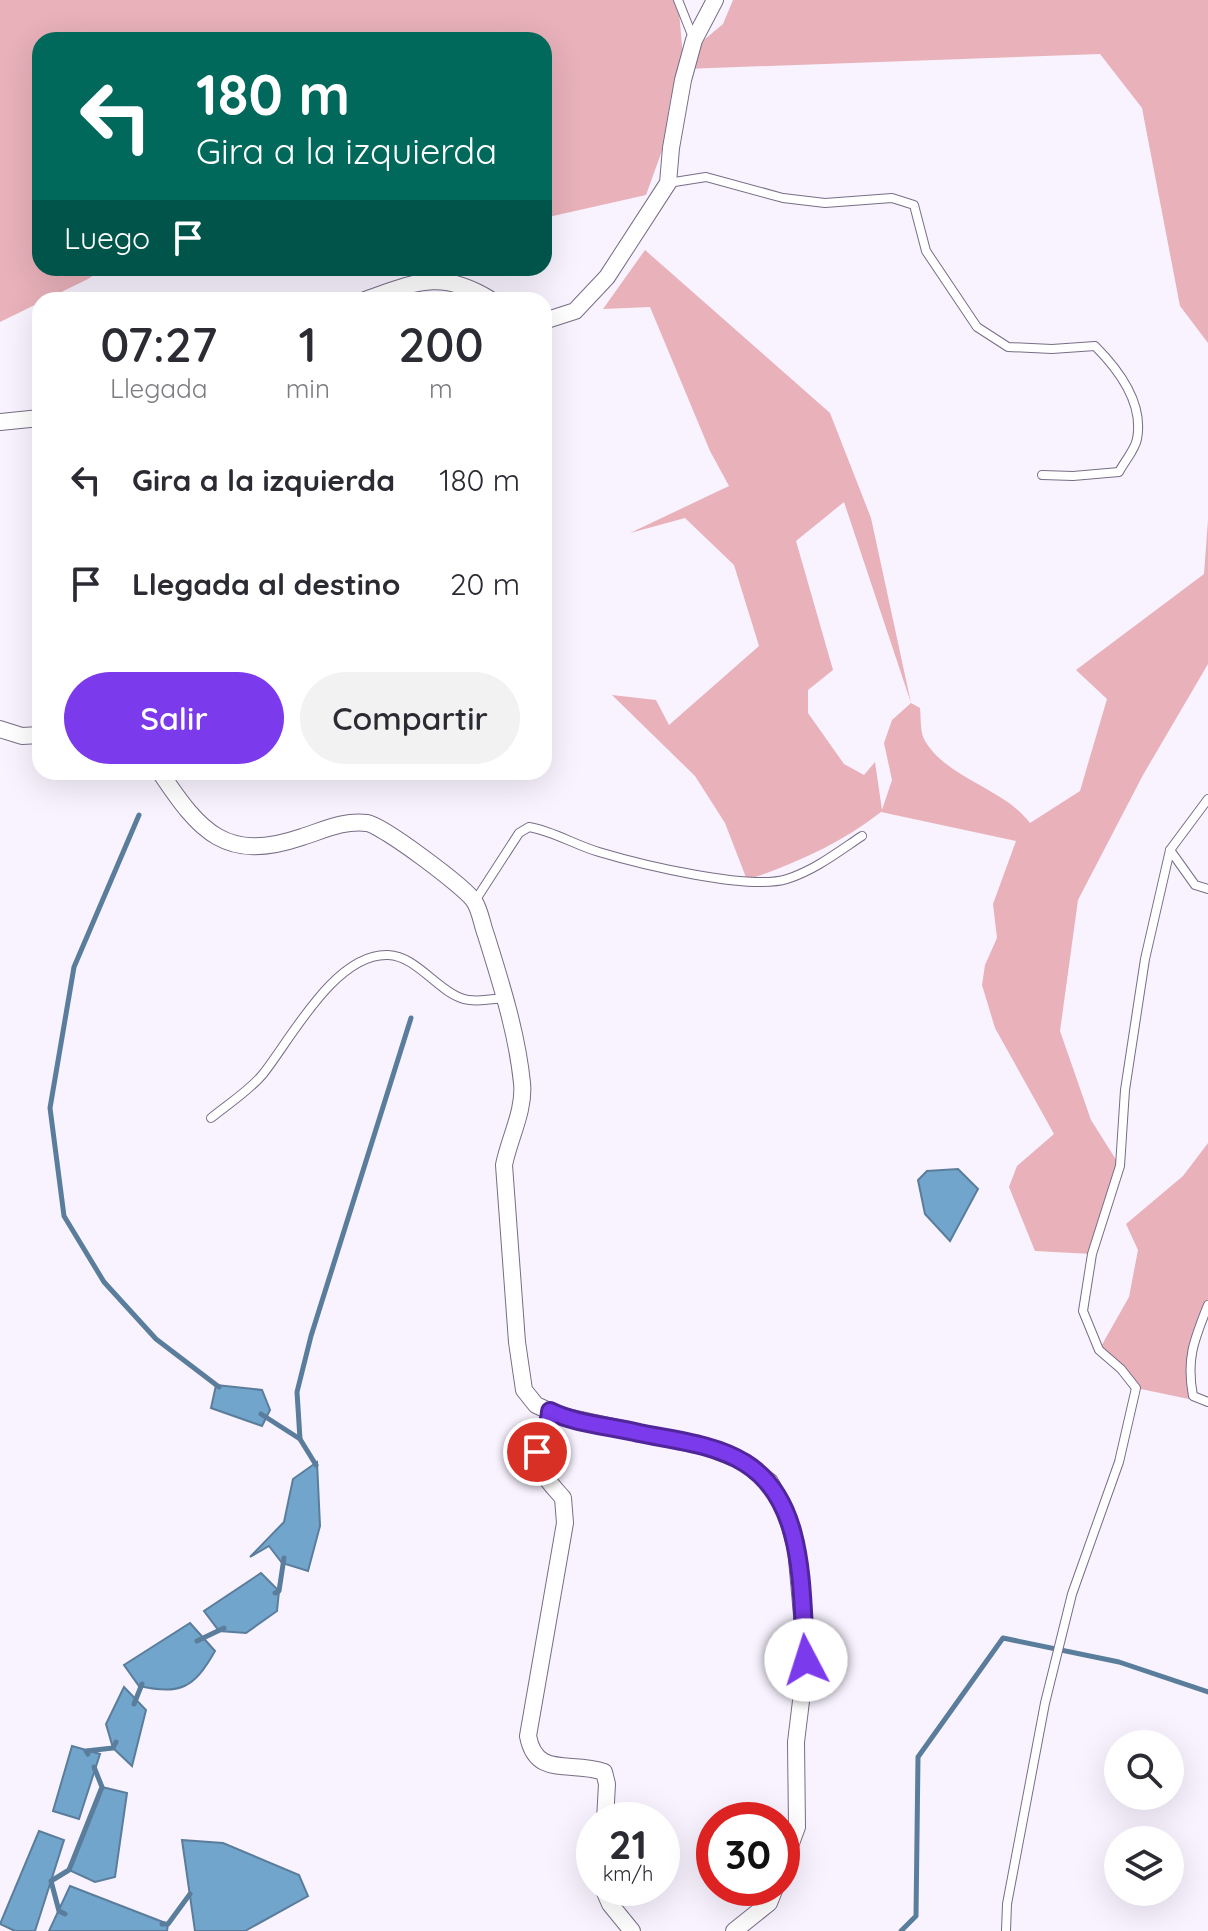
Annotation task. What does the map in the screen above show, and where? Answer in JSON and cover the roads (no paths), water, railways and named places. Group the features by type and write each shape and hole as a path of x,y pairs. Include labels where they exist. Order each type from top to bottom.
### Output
{"street":[{"path":"552,318 575,311 607,277 668,183 676,110 694,40 715,0"},
{"path":"388,292 410,284 442,279 477,292"},
{"path":"0,422 32,419"},
{"path":"0,729 22,736 32,735"},
{"path":"165,780 183,807 226,842 250,849 291,841 343,823 370,823 398,837 475,901 506,998 522,1085 521,1106 509,1138 504,1165 517,1342 524,1390 536,1405 550,1411 706,1447 744,1462 770,1482 785,1509 796,1548 806,1660 796,1742 797,1802"},
{"path":"550,1411 550,1424 538,1442 537,1452 542,1473 563,1498 565,1523 528,1736 532,1752 541,1762 604,1772 606,1802"},
{"path":"612,1906 632,1931"},
{"path":"734,1931 765,1906"}],"lane":[{"path":"678,0 694,40"},
{"path":"668,183 706,177 783,198 825,203 892,198 914,205 926,251 977,327 1008,347 1052,349 1095,346 1115,366 1135,405 1137,440 1119,472 1042,475"},
{"path":"1006,1931 1007,1904 1045,1703 1072,1594 1119,1462 1136,1388 1121,1369 1099,1350 1083,1311 1092,1254 1120,1166 1125,1090 1142,974 1170,850 1208,799"},
{"path":"475,901 519,833 529,827 596,851 760,883 785,879 814,868 862,836"},
{"path":"1170,850 1195,885 1208,889"},
{"path":"211,1118 264,1073 291,1030 321,995 355,965 389,955 404,959 461,998 506,998"},
{"path":"1208,1305 1188,1369 1193,1396 1208,1402"}],"water":[{"path":"958,1169 978,1189 950,1241 925,1214 918,1180 927,1171"},
{"path":"216,1385 262,1390 270,1410 262,1426 211,1408"},
{"path":"317,1462 320,1526 308,1571 282,1563 269,1546 250,1557 284,1522 293,1479"},
{"path":"261,1573 279,1591 277,1611 246,1633 219,1631 204,1611"},
{"path":"190,1623 215,1651 200,1673 193,1681 176,1689 139,1686 124,1665"},
{"path":"124,1687 146,1710 132,1766 113,1748 106,1724"},
{"path":"72,1746 100,1754 79,1819 53,1811"},
{"path":"102,1787 127,1793 115,1877 95,1882 69,1870"},
{"path":"39,1831 64,1840 35,1931 15,1931 0,1924"},
{"path":"182,1840 223,1843 299,1875 308,1896 245,1931 195,1931"},
{"path":"70,1886 168,1924 167,1931 49,1931"}],"waterway":[{"path":"139,815 74,967 50,1108 64,1216 104,1282 156,1339 219,1387"},
{"path":"300,1439 297,1392 311,1336 411,1018"},
{"path":"261,1414 300,1439 316,1465"},
{"path":"275,1593 279,1591 284,1558"},
{"path":"197,1641 224,1628"},
{"path":"901,1931 916,1916 918,1757 1003,1638 1119,1662 1208,1692"},
{"path":"134,1704 142,1684"},
{"path":"88,1754 86,1751 113,1748 116,1742"},
{"path":"65,1914 59,1911 51,1881 69,1870 102,1787 94,1767"},
{"path":"162,1924 168,1924 190,1894"}]}
